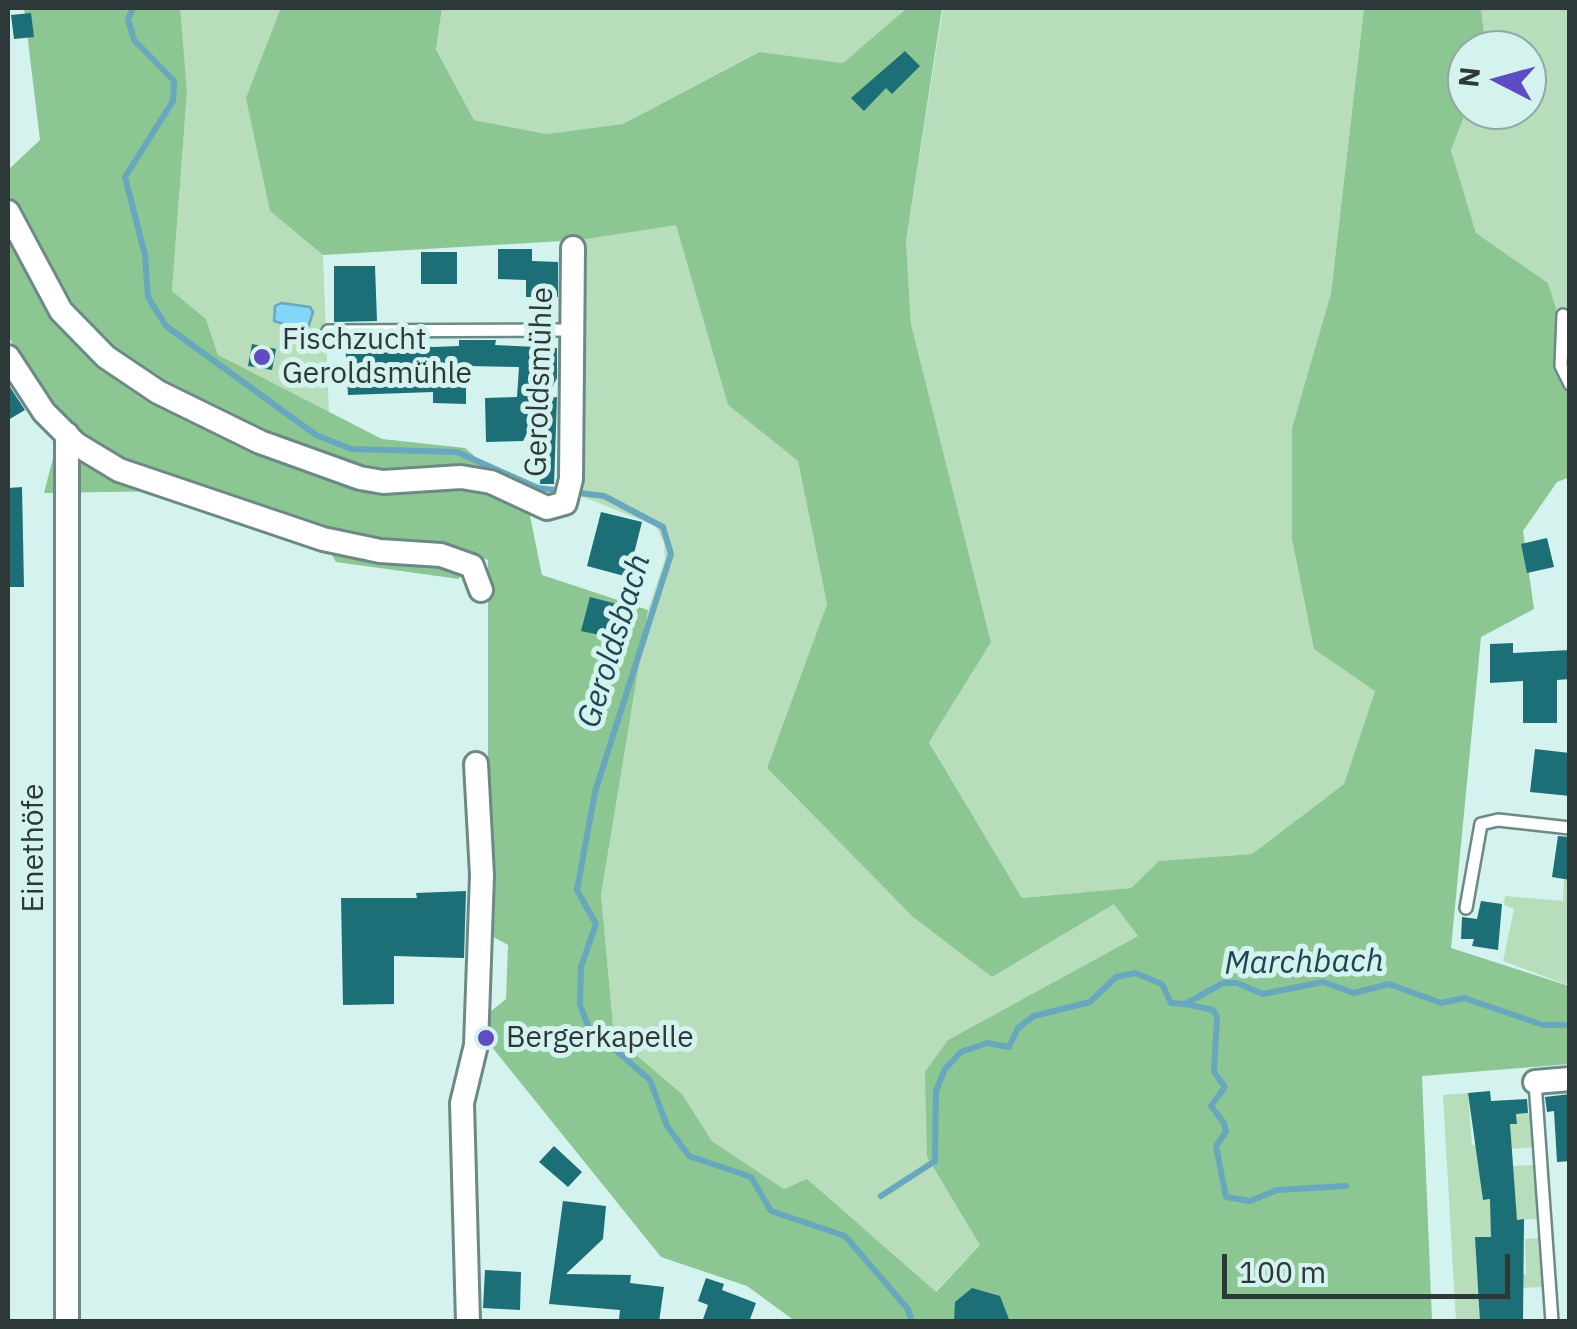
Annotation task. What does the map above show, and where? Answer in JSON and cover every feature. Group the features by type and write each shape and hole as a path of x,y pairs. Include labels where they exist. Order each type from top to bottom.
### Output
{"street":[{"name":"Geroldsmühle","path":"8,212 22,232 47,288 84,337 158,392 208,420 360,478 383,482 460,477 491,482 546,508 564,502 571,479 573,248"},
{"path":"8,357 44,412 66,434 118,470 324,539 380,551 441,555 472,566 481,590"},
{"name":"Einethöfe","path":"66,434 67,1322"},
{"path":"468,1322 462,1104 476,1045 482,875 476,764"},
{"path":"1535,1082 1570,1079"}],"lane":[{"path":"1563,315 1560,366 1570,384"},
{"path":"328,331 572,330"},
{"path":"1466,908 1482,824 1498,820 1570,828"},
{"path":"1535,1082 1552,1322"}],"green space":[{"path":"24,8 180,8 187,92 172,291 206,319 218,355 382,439 465,448 527,501 542,575 648,610 601,895 614,1036 682,1094 712,1141 784,1189 807,1179 936,1292 980,1245 927,1157 925,1072 948,1040 1138,936 1114,904 992,977 912,916 767,768 827,604 798,461 728,405 676,225 580,240 323,255 270,211 246,98 281,8 442,8 436,49 474,120 546,134 623,124 759,52 843,63 907,8 942,8 906,241 911,324 991,642 929,742 1022,898 1131,888 1159,861 1252,854 1344,784 1375,691 1314,649 1292,538 1292,428 1331,293 1364,8 1481,8 1484,30 1447,30 1447,130 1459,130 1451,150 1476,233 1548,283 1562,327 1569,327 1570,477 1557,482 1523,531 1534,609 1481,637 1451,948 1569,986 1570,1064 1422,1076 1432,1321 795,1321 747,1286 661,1257 483,1036 485,1016 506,999 508,945 488,934 488,560 467,554 459,579 336,562 327,547 169,491 44,493 59,435 8,335 8,170 40,140"},
{"path":"179,8 281,8 270,211 323,255 329,414 218,355 206,319 172,291 187,94"},
{"path":"442,8 907,8 843,63 758,52 623,124 546,134 474,120 436,48"},
{"path":"943,8 1364,8 1331,293 1292,428 1292,538 1375,691 1344,784 1252,854 1159,861 1131,888 1022,898 929,741 991,641 911,324 906,241"},
{"path":"1481,8 1569,8 1569,327 1562,327 1548,283 1476,233 1451,150 1459,130 1547,130 1547,30 1484,30"},
{"path":"676,224 728,405 798,461 827,604 767,768 912,916 1115,904 1138,936 948,1040 927,1157 980,1245 935,1292 807,1180 784,1189 712,1141 682,1094 614,1036 601,895 648,610 665,559 664,543 656,526 576,494 580,240"},
{"path":"1564,879 1569,880 1569,984 1503,961 1514,909 1504,905 1505,896 1563,901"},
{"path":"1468,1093 1472,1145 1511,1141 1510,1124 1517,1123 1515,1099 1519,1114 1530,1113 1533,1147 1479,1152 1483,1200 1515,1197 1512,1166 1534,1165 1537,1219 1491,1221 1491,1237 1476,1238 1477,1275 1526,1274 1525,1239 1538,1238 1542,1287 1479,1290 1480,1321 1456,1321 1443,1095"}],"water":[{"path":"281,303 310,307 313,312 307,331 274,321 275,306"}],"building":[{"path":"31,13 34,37 14,39 11,15"},
{"path":"905,51 920,66 892,94 886,88 864,111 851,98"},
{"path":"498,249 532,249 532,261 558,262 558,297 526,297 526,280 498,279"},
{"path":"421,252 457,252 457,284 421,284"},
{"path":"334,266 375,266 377,321 334,322"},
{"path":"345,340 434,347 459,346 459,340 496,340 495,345 557,348 557,378 546,398 557,397 554,484 540,484 545,399 523,441 486,442 485,398 517,397 519,367 466,366 466,404 433,403 433,392 348,395"},
{"name":"Fischzucht Geroldsmühle","path":"252,344 276,349 272,370 248,366"},
{"path":"8,384 25,410 8,420"},
{"path":"22,487 24,587 8,587 8,488"},
{"path":"601,512 642,522 628,577 587,566"},
{"path":"1547,538 1554,567 1527,573 1521,544"},
{"path":"590,597 617,604 609,637 581,631"},
{"path":"1513,643 1513,653 1570,650 1570,679 1557,680 1557,723 1523,723 1523,681 1490,683 1490,644"},
{"path":"1535,749 1570,753 1570,796 1530,792"},
{"path":"1558,836 1570,837 1570,880 1552,877"},
{"path":"466,891 464,958 394,956 394,1004 343,1005 341,898 417,898 416,893"},
{"path":"1481,901 1502,904 1498,950 1472,946 1474,939 1461,939 1462,917 1477,919"},
{"path":"1490,1091 1491,1101 1527,1099 1528,1113 1516,1114 1517,1124 1510,1124 1517,1220 1524,1219 1523,1322 1480,1322 1475,1237 1491,1237 1490,1199 1483,1200 1468,1093"},
{"path":"1570,1094 1570,1161 1557,1162 1554,1111 1547,1112 1545,1097"},
{"path":"554,1146 582,1172 568,1187 539,1162"},
{"path":"563,1201 606,1206 603,1239 566,1274 631,1275 630,1283 664,1287 659,1322 619,1319 620,1310 549,1304"},
{"path":"485,1270 521,1272 520,1310 483,1308"},
{"path":"706,1278 724,1284 722,1290 756,1303 749,1322 702,1322 708,1305 698,1301"},
{"path":"972,1288 1000,1296 1010,1322 954,1322 955,1302"}],"waterway":[{"name":"Geroldsbach","path":"133,8 128,19 134,40 174,81 173,101 125,177 145,255 148,297 166,326 316,435 351,449 457,452 538,488 604,496 663,527 671,554 595,792 577,890 596,924 581,967 580,1005 588,1026 650,1080 667,1126 689,1156 751,1177 771,1211 845,1236 908,1309 912,1322"},
{"name":"Marchbach","path":"881,1196 935,1161 936,1091 945,1069 961,1052 987,1043 1009,1047 1018,1028 1034,1016 1090,1002 1116,977 1135,973 1162,984 1171,1003 1185,1004 1223,983 1237,983 1263,994 1323,982 1354,993 1389,984 1441,1003 1464,998 1543,1025 1570,1025"},
{"path":"1185,1004 1213,1010 1217,1017 1214,1072 1225,1087 1211,1106 1226,1132 1216,1146 1226,1197 1250,1201 1277,1190 1346,1186"}],"place":[{"name":"Fischzucht Geroldsmühle","path":"262,357"},
{"name":"Bergerkapelle","path":"486,1038"}]}
